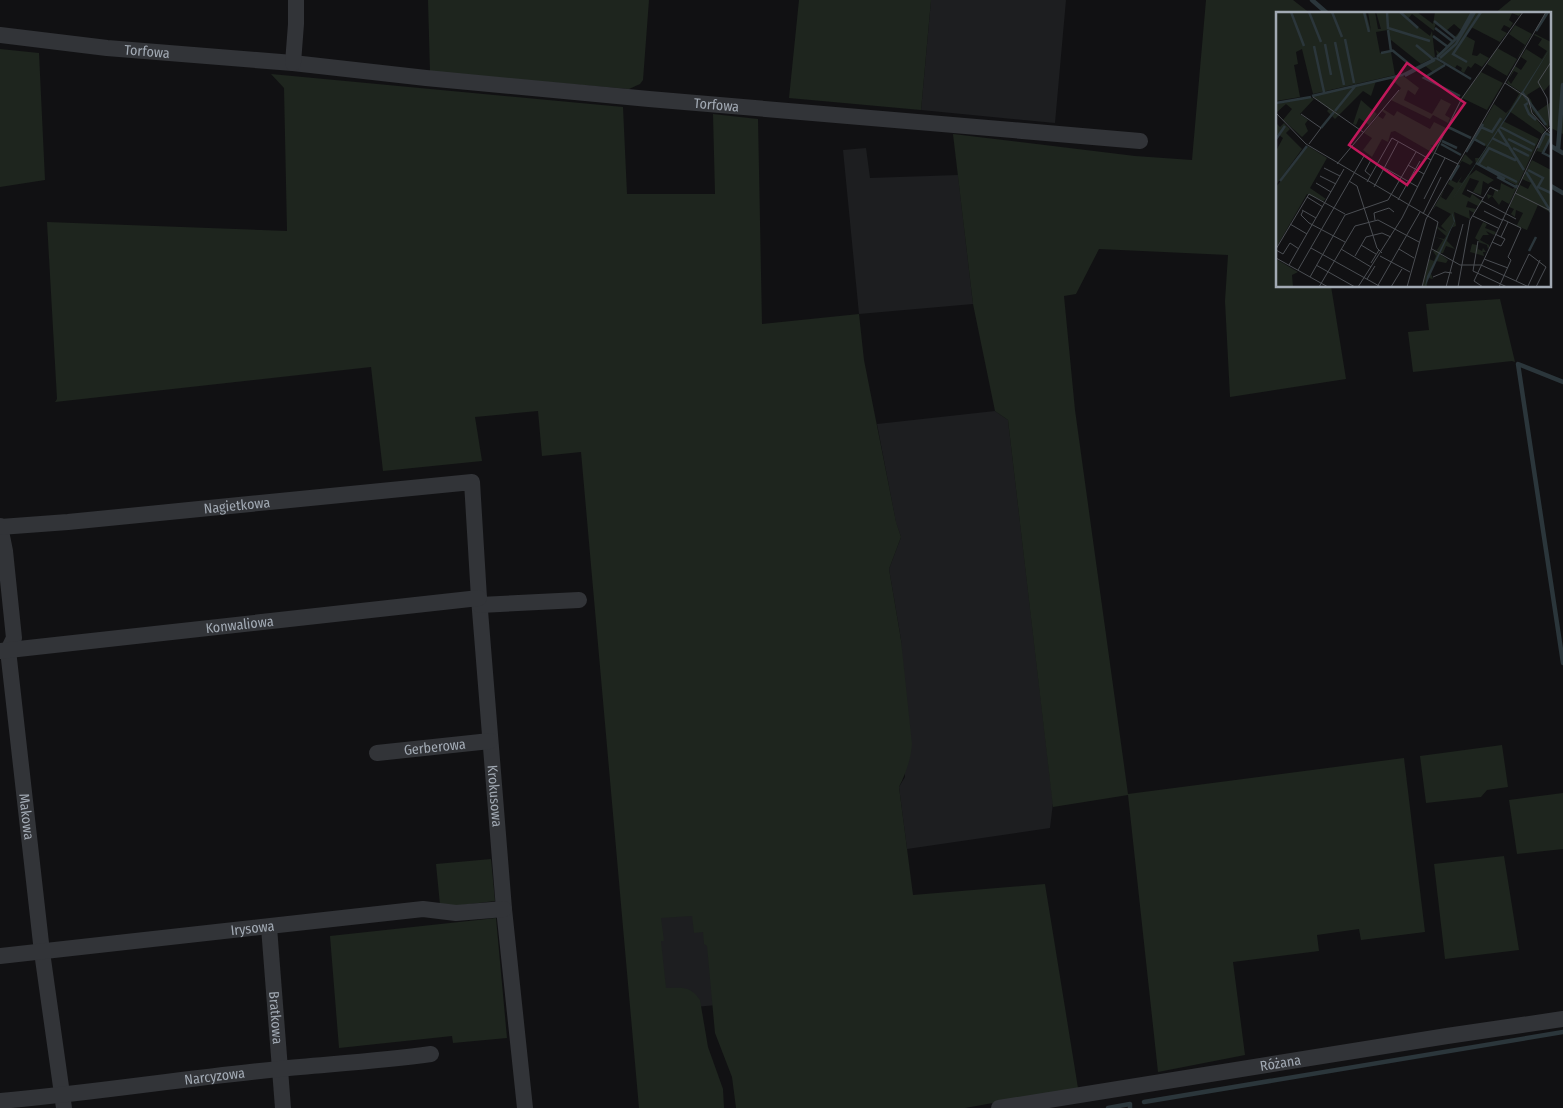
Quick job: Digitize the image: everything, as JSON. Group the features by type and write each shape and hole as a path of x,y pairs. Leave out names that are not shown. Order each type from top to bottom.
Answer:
{"street":[{"path":"293,63 296,0"},
{"name":"Torfowa","path":"0,35 107,48 293,63 649,100 1140,141"},
{"name":"Nagietkowa","path":"0,527 472,482"},
{"name":"Krokusowa","path":"472,482 479,602 504,909 526,1108"},
{"name":"Makowa","path":"0,527 5,550 14,638 4,650 63,1102"},
{"name":"Konwaliowa","path":"4,650 479,602 579,600"},
{"name":"Gerberowa","path":"377,753 490,741"},
{"name":"Irysowa","path":"0,956 424,909 456,913 504,909"},
{"name":"Bratkowa","path":"269,927 283,1108"},
{"name":"Różana","path":"999,1108 1438,1037 1563,1019"},
{"name":"Narcyzowa","path":"0,1101 63,1102 280,1069 382,1061 430,1054"}],"shaded area":[{"path":"428,0 649,0 643,80 640,84 629,89 430,72"},
{"path":"799,0 931,0 921,110 789,98"},
{"path":"931,0 1066,0 1055,123 921,110"},
{"path":"1206,0 1293,0 1308,12 1276,12 1276,288 1331,288 1346,379 1230,397 1225,301 1228,255 1099,249 1076,294 1064,296 1075,410 1128,794 1404,758 1425,932 1361,940 1359,929 1317,935 1319,951 1233,962 1245,1055 1158,1072 1128,795 1053,807 1008,420 995,411 973,304 953,134 1135,156 1192,160"},
{"path":"1511,0 1563,0 1563,134 1550,128 1550,12 1496,12"},
{"path":"0,49 39,53 45,180 0,187"},
{"path":"271,74 623,107 627,194 715,194 713,114 758,119 762,324 859,314 864,360 896,522 901,537 889,569 901,640 912,744 908,766 899,787 913,895 1045,884 1078,1088 965,1108 736,1108 732,1077 715,1033 707,946 704,944 703,932 694,933 692,916 661,918 664,941 661,941 666,988 689,990 700,1000 708,1047 723,1089 724,1108 639,1108 581,452 542,456 538,411 475,417 482,461 383,471 371,367 55,402 57,399 47,222 287,231 284,88"},
{"path":"866,148 870,178 958,175 973,304 859,314 843,150"},
{"path":"1500,299 1515,362 1413,372 1408,332 1429,330 1426,304"},
{"path":"995,411 1008,420 1053,803 1050,828 907,849 899,787 905,777 901,640 889,569 901,537 896,523 877,424"},
{"path":"1502,745 1508,787 1487,790 1481,797 1426,803 1420,756"},
{"path":"1563,793 1563,849 1517,854 1509,800"},
{"path":"1504,856 1519,950 1445,959 1434,864"},
{"path":"491,859 495,901 462,905 440,905 436,864"},
{"path":"708,905 717,1005 639,1012 629,912"},
{"path":"496,918 507,1038 453,1043 452,1036 339,1048 330,936"}],"waterway":[{"path":"1312,0 1326,12"},
{"path":"1558,150 1563,85"},
{"path":"1550,146 1563,153"},
{"path":"1550,186 1563,193"},
{"path":"1563,382 1518,364 1563,663"},
{"path":"1144,1102 1563,1032"},
{"path":"1108,1108 1130,1104 1130,1108"}]}
